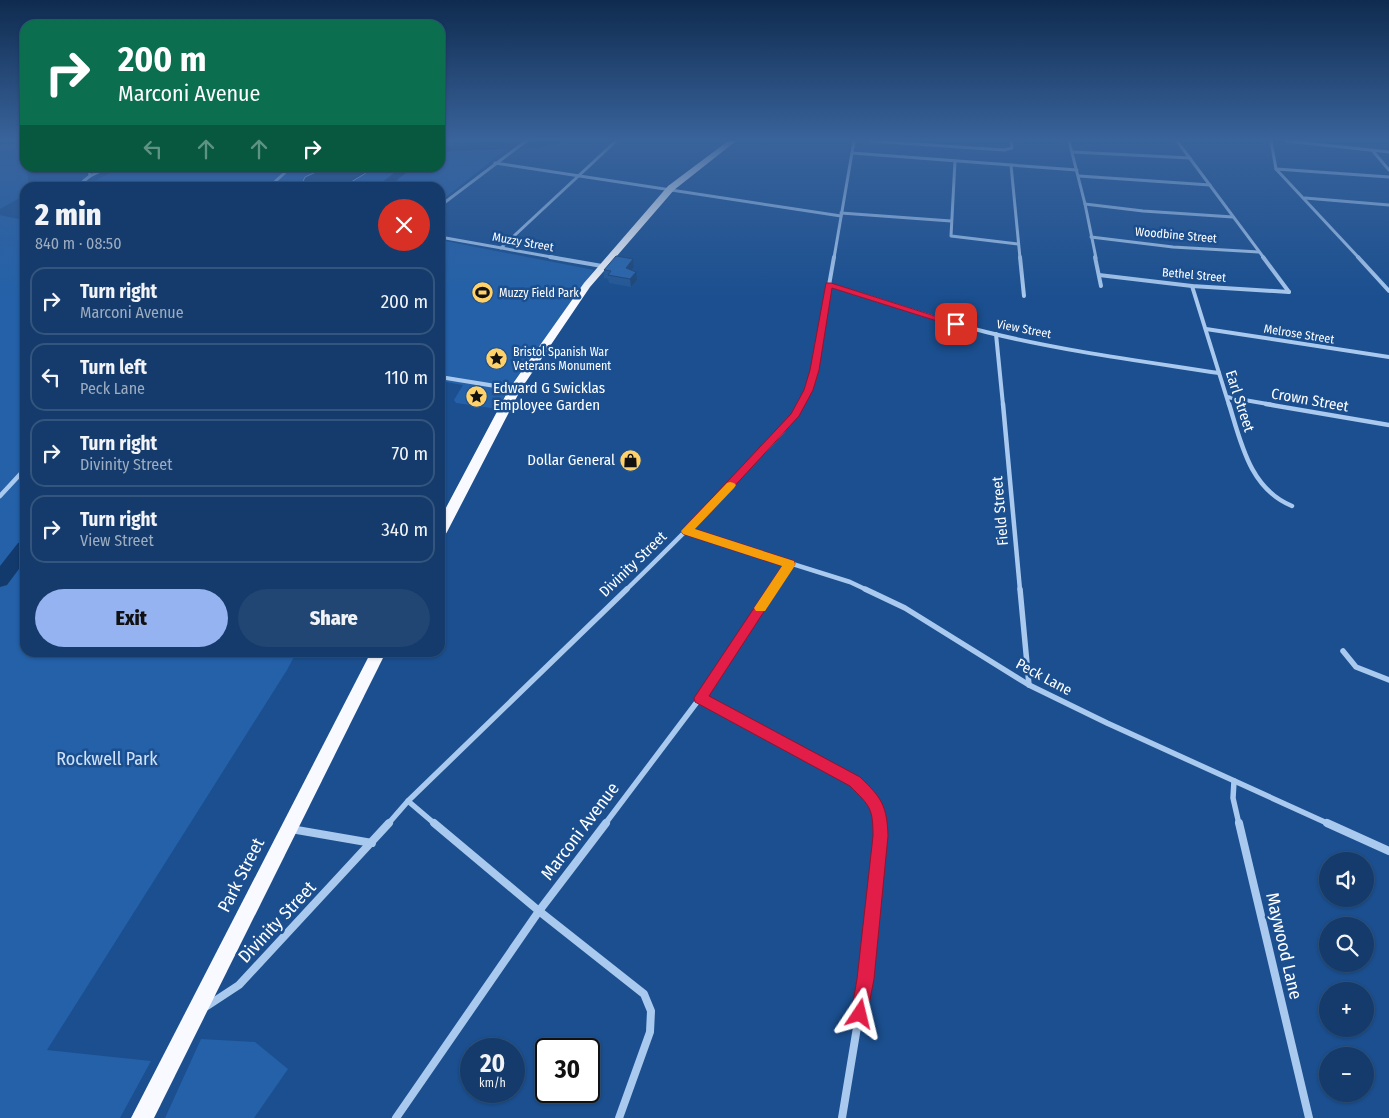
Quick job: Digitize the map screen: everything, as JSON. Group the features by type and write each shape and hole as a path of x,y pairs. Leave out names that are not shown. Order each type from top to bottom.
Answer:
{"highway":[{"path":"445,522 515,389 602,266 665,193"},
{"name":"Park Street","path":"142,1118 376,657"}],"street":[{"path":"445,202 456,193"},
{"path":"501,248 560,193"},
{"path":"698,193 841,214 951,221"},
{"name":"Divinity Street","path":"196,1013 239,985 372,843 408,801 687,531 795,416 808,390 814,370 845,193"},
{"path":"953,193 952,236 1018,244"},
{"path":"1014,193 1024,296"},
{"path":"1083,193 1101,286"},
{"path":"1216,193 1259,252"},
{"path":"1300,193 1389,291"},
{"path":"1305,198 1389,205"},
{"path":"1085,204 1143,211 1233,216"},
{"name":"Woodbine Street","path":"1090,237 1174,246 1259,252"},
{"name":"Muzzy Street","path":"445,238 602,266"},
{"name":"Bethel Street","path":"1099,275 1192,286 1289,292 1259,252"},
{"name":"View Street","path":"829,285 940,320 996,334 1219,373"},
{"name":"Earl Street","path":"1192,286 1244,450 1258,478 1275,498 1292,506"},
{"name":"Melrose Street","path":"1206,329 1389,358"},
{"name":"Field Street","path":"996,334 1029,685"},
{"path":"445,378 515,389"},
{"name":"Crown Street","path":"1227,397 1389,425"},
{"path":"0,496 20,474"},
{"name":"Peck Lane","path":"687,531 850,582 905,608 1029,685 1389,851"},
{"name":"Marconi Avenue","path":"396,1118 539,911 700,698 790,564"},
{"path":"1343,651 1356,668 1389,680"},
{"path":"700,698 855,782 874,800 880,817 881,836 866,979 842,1118"},
{"name":"Maywood Lane","path":"1234,781 1233,798 1309,1118"},
{"path":"408,801 539,911 644,994 650,1012 650,1032 619,1118"},
{"path":"288,829 372,843"}],"green space":[{"path":"0,193 20,193 20,198 0,209"},
{"name":"Rockwell Park","path":"0,215 20,219 20,657 294,657 47,1050 151,1061 120,1118 0,1118"},
{"path":"445,241 594,270 507,391 498,409 456,403 454,400 463,385 445,382"},
{"path":"201,1039 255,1042 288,1069 254,1118 165,1118"}],"building":[{"path":"616,256 633,259 626,268 636,272 630,279 608,275 611,271 604,270"}],"waterway":[{"path":"0,580 20,554"}],"slow traffic":[{"path":"730,485 687,531 790,564 760,608"}],"place":[{"name":"Muzzy Field Park","path":"483,293"},
{"name":"Bristol Spanish War Veterans Monument","path":"497,359"},
{"name":"Edward G Swicklas Employee Garden","path":"477,397"},
{"name":"Dollar General","path":"631,460"}],"route":[{"path":"860,1014 866,979 881,836 880,817 874,800 855,782 700,698 790,564 687,531 795,416 808,390 814,370 829,285 956,324"}]}
